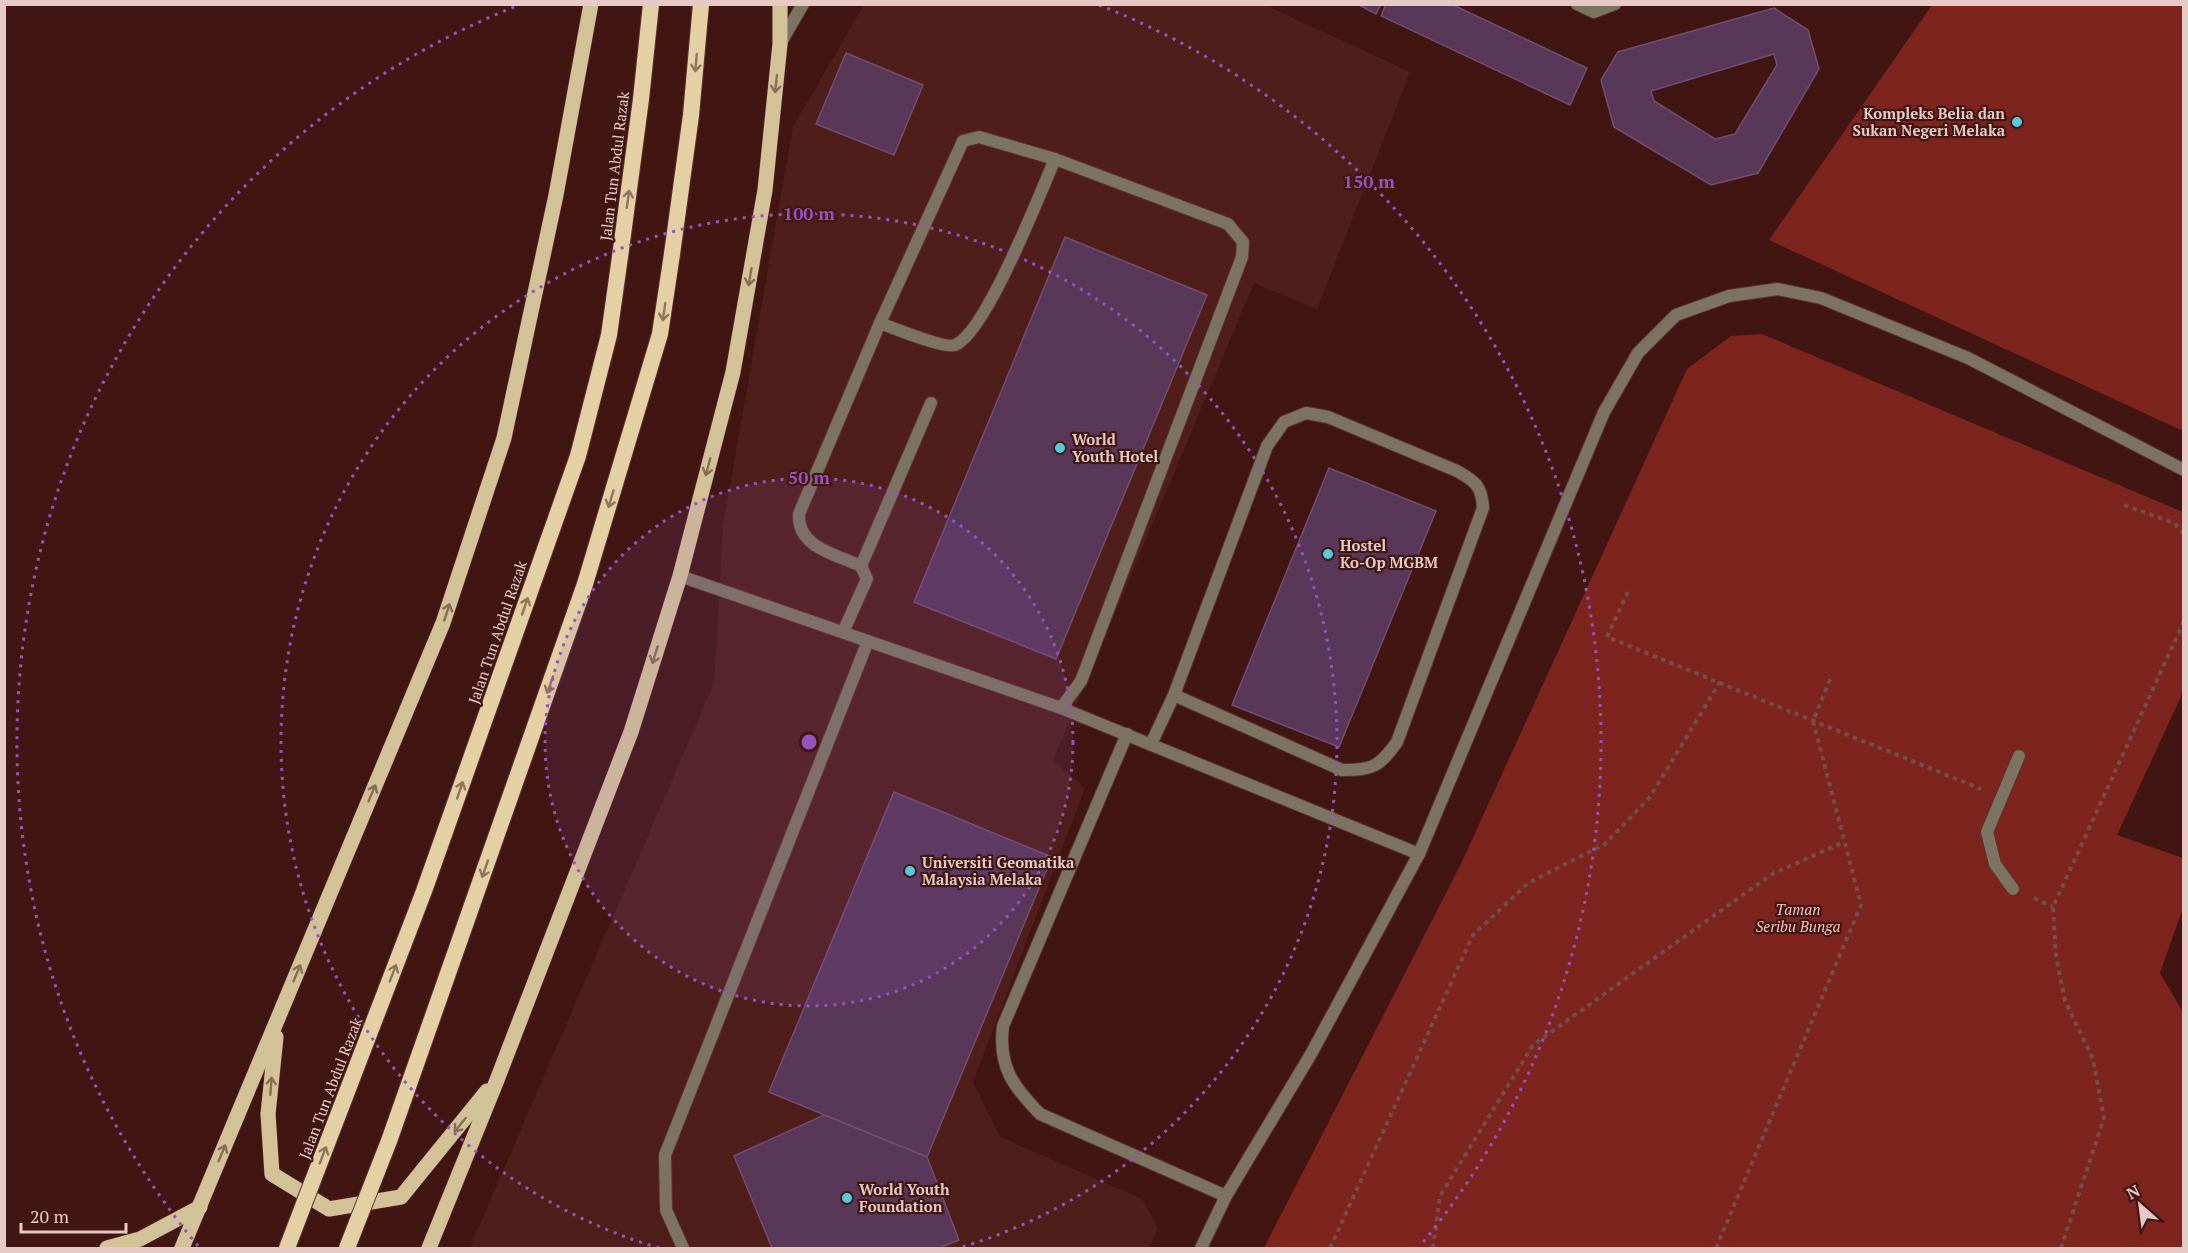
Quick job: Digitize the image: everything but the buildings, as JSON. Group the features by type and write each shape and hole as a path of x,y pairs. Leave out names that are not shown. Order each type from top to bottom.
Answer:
{"highway":[{"name":"Jalan Tun Abdul Razak","path":"287,1248 424,891 578,456 609,336 641,99 651,4"},
{"path":"347,1248 389,1141 585,584 660,334 691,115 701,4"}],"main road":[{"path":"182,1248 443,623 504,438 556,195 591,4"},
{"path":"429,1248 497,1080 631,732 680,576 733,372 765,190 780,44 780,4"},
{"path":"277,1022 268,1114 272,1174 329,1209 401,1197 497,1080"},
{"path":"107,1248 140,1239 200,1207"}],"street":[{"path":"780,44 803,4"},
{"path":"1577,4 1594,12 1615,4"},
{"path":"843,633 867,579 861,566 810,543 799,526 799,514 880,323 963,141 979,137 1055,159 1228,224 1242,242 1242,257 1081,681 1061,708"},
{"path":"880,323 942,344 954,345 970,334 1004,276 1055,159"},
{"path":"1201,1248 1226,1196 1311,1054 1419,854 1604,412 1638,353 1676,315 1729,296 1778,289 1821,298 1968,358 2184,470"},
{"path":"861,566 931,403"},
{"path":"1151,744 1174,694 1267,446 1284,422 1306,413 1328,417 1474,480 1482,493 1484,508 1397,742 1385,759 1366,770 1342,770 1174,694"},
{"path":"680,576 1061,708 1419,854"},
{"path":"683,1248 666,1210 665,1155 868,641"},
{"path":"1127,734 1003,1026 1000,1047 1006,1067 1021,1094 1041,1114 1226,1196"},
{"path":"2013,889 1995,864 1987,832 2019,756"}],"path":[{"path":"2124,505 2174,523 2184,534"},
{"path":"1628,592 1607,637 2001,797"},
{"path":"2061,1248 2104,1118 2093,1059 2065,1001 2056,956 2053,907 2184,621"},
{"path":"1716,1248 1861,905 1813,721 1831,677"},
{"path":"1330,1248 1473,935 1528,883 1605,844 1650,797 1720,682"},
{"path":"1433,1248 1440,1196 1533,1045 1772,874 1844,842"}],"shaded area":[{"path":"864,5 1265,5 1410,72 1317,309 1254,283 1053,760 1085,788 973,1082 1000,1137 1142,1199 1158,1229 1149,1248 472,1248 471,1245 714,683 723,526 793,127"}],"green space":[{"name":"Kompleks Belia dan Sukan Negeri Melaka","path":"1932,5 2183,5 2183,431 1769,240"},
{"name":"Taman Seribu Bunga","path":"1762,334 2183,512 2183,692 2117,835 2183,858 2183,908 2160,973 2183,1012 2183,1248 1264,1248 1461,864 1687,369 1731,336"}],"place":[{"name":"Kompleks Belia dan Sukan Negeri Melaka","path":"2017,122"},
{"name":"World Youth Hotel","path":"1060,448"},
{"name":"Hostel Ko-Op MGBM","path":"1328,554"},
{"name":"Universiti Geomatika Malaysia Melaka","path":"910,871"},
{"name":"World Youth Foundation","path":"847,1198"}]}
